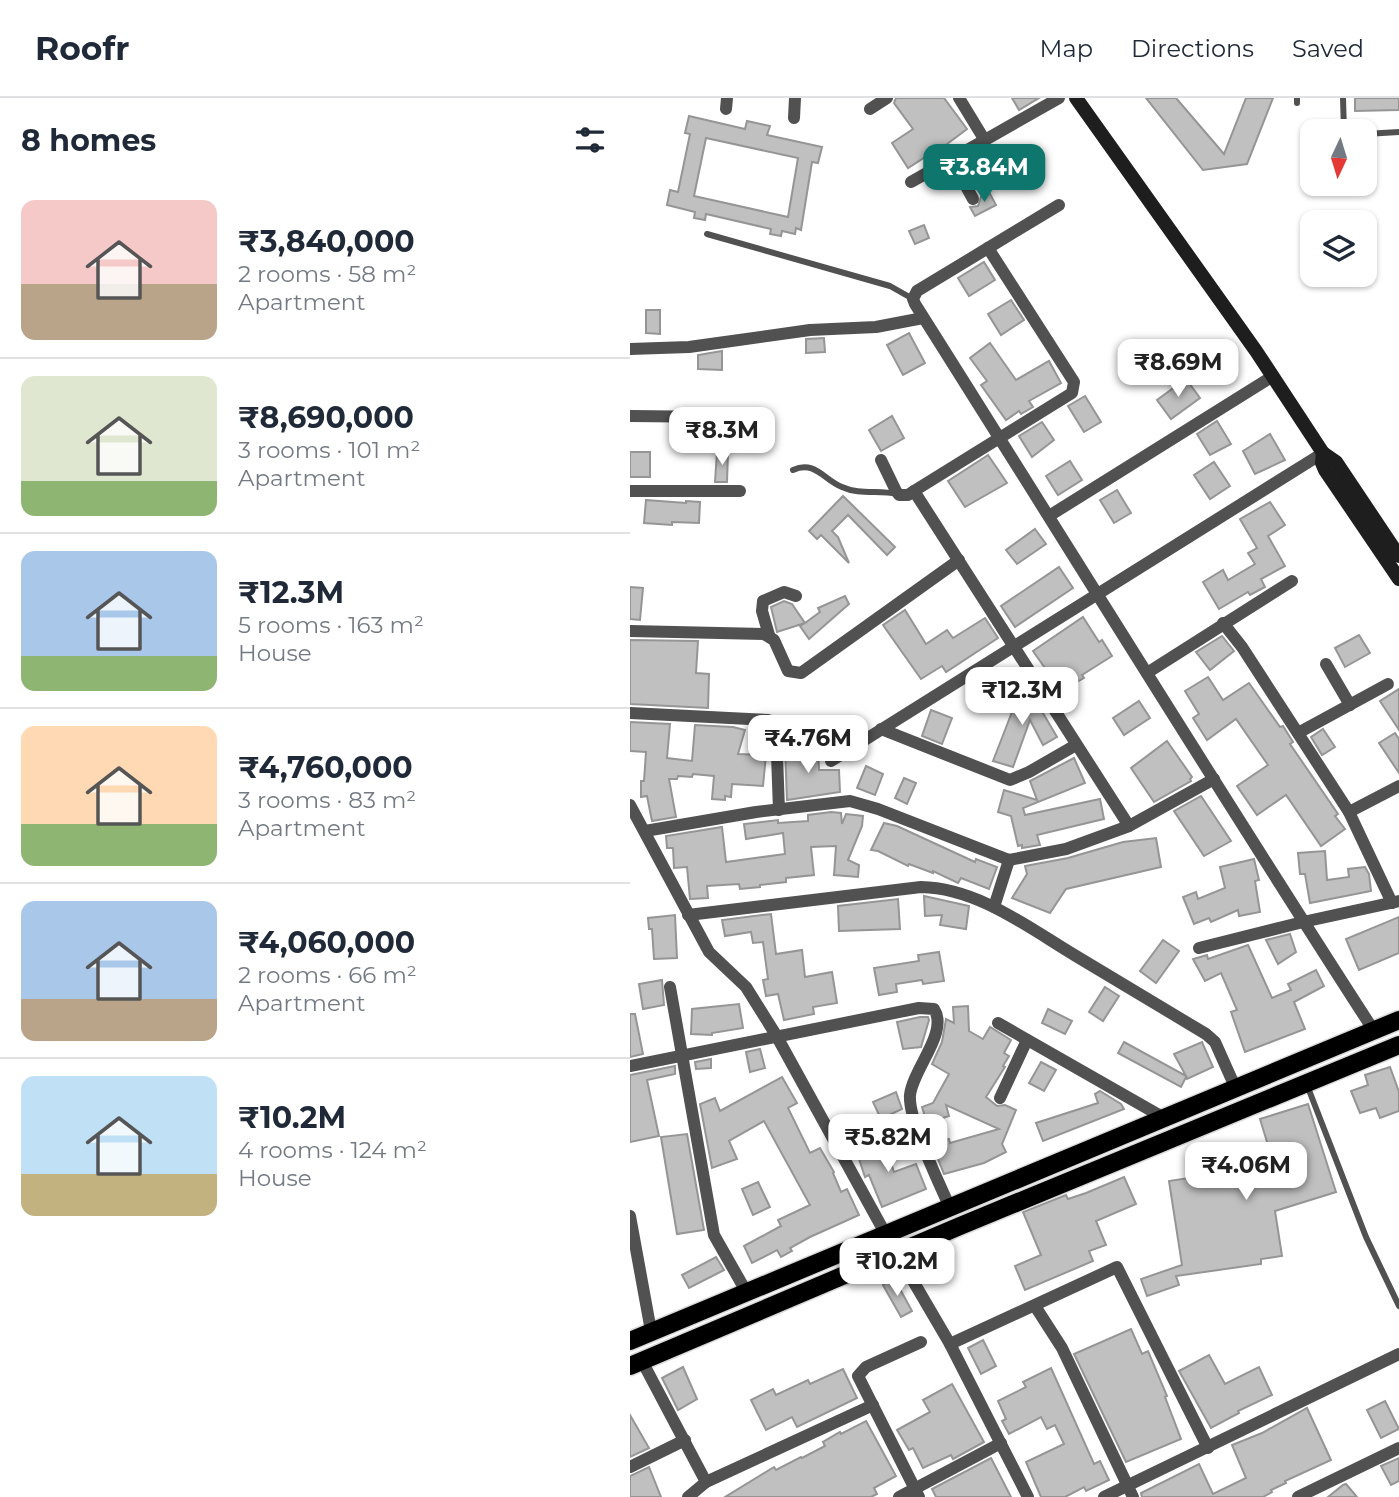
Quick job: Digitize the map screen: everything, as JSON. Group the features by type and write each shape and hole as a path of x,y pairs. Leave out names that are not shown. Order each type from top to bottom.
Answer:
{"main road":[{"path":"630,1341 1399,1020"},
{"path":"636,1364 1399,1045"}],"street":[{"path":"794,118 795,98"},
{"path":"870,109 887,98"},
{"path":"960,98 984,139"},
{"path":"911,182 1059,98"},
{"path":"1076,98 1273,376 1323,453 1336,463 1396,549"},
{"path":"951,159 973,199"},
{"path":"1059,205 917,291 913,299 1374,1031"},
{"path":"881,460 899,495 908,495 1072,393 1074,382 988,248"},
{"path":"630,349 689,346 810,330 876,327 923,318"},
{"path":"1049,516 1273,376"},
{"path":"630,416 722,417"},
{"path":"1323,453 1322,463 1325,470 1399,579"},
{"path":"831,761 1323,453"},
{"path":"630,491 740,491"},
{"path":"915,491 1129,826"},
{"path":"796,596 784,592 763,601 762,611 769,635 788,671 801,673 959,560"},
{"path":"1147,673 1292,581"},
{"path":"1199,948 1396,902 1349,812 1242,647 1223,623"},
{"path":"630,631 769,635"},
{"path":"1326,664 1350,705"},
{"path":"1298,733 1388,684"},
{"path":"630,713 768,720 774,723 779,810"},
{"path":"881,729 1010,780 1076,744"},
{"path":"645,831 850,801 878,809 1009,860 1066,849 1129,826 1213,779"},
{"path":"1349,812 1399,786"},
{"path":"630,805 709,952 746,987 776,1035 885,1233 950,1344 1028,1497"},
{"path":"994,907 1009,860"},
{"path":"688,915 937,887 994,907 1206,1034 1215,1042 1236,1089"},
{"path":"670,987 680,1056 714,1235 747,1293"},
{"path":"630,1066 919,1008 934,1009 938,1026 915,1077 910,1095 921,1142 950,1208"},
{"path":"998,1023 1166,1119"},
{"path":"1000,1098 1027,1040"},
{"path":"630,1216 651,1331"},
{"path":"950,1344 1117,1267 1208,1448"},
{"path":"1035,1306 1062,1348 1132,1491"},
{"path":"917,1493 858,1377 866,1367 921,1342"},
{"path":"1104,1497 1132,1491 1208,1448 1399,1354"},
{"path":"636,1364 684,1440 706,1482"},
{"path":"688,1497 706,1482 873,1405"},
{"path":"630,1466 684,1440"},
{"path":"899,1497 917,1493 1001,1443"},
{"path":"1298,1497 1399,1448"}],"lane":[{"path":"1343,98 1344,119"},
{"path":"1377,133 1399,132"},
{"path":"707,234 890,286 913,299"},
{"path":"793,470 811,467 835,484 853,491 881,491 899,495"},
{"path":"1306,1083 1366,1237 1399,1306"}],"building":[{"path":"896,98 944,98 967,129 931,156 930,154 908,168 892,143 913,129 894,103"},
{"path":"1012,98 1039,98 1019,110"},
{"path":"1146,98 1176,98 1224,154 1246,98 1273,98 1247,164 1203,170"},
{"path":"1355,98 1399,98 1399,110 1355,111"},
{"path":"689,116 745,129 747,121 770,126 767,135 822,147 818,163 812,162 801,230 796,228 795,234 782,231 781,236 770,234 771,229 706,214 705,220 694,218 695,212 667,205 670,190 678,192 690,134 685,133","holes":["706,138 798,158 788,217 694,196"]},
{"path":"993,153 1007,178 988,189 974,164"},
{"path":"989,192 996,205 975,216 970,207 978,206 981,197"},
{"path":"924,225 929,238 915,244 909,231"},
{"path":"984,262 995,280 969,296 958,278"},
{"path":"1011,300 1024,320 1001,335 988,314"},
{"path":"646,310 660,310 660,334 646,333"},
{"path":"909,333 925,363 903,375 887,345"},
{"path":"824,338 825,352 806,353 806,339"},
{"path":"990,343 1016,380 1049,361 1061,383 1029,401 1033,407 1021,414 1019,411 1006,420 981,385 987,381 970,358"},
{"path":"722,351 722,370 698,369 698,355"},
{"path":"1186,379 1200,398 1171,419 1157,400"},
{"path":"1085,396 1101,422 1084,432 1068,406"},
{"path":"892,416 904,438 881,451 869,430"},
{"path":"1217,421 1231,444 1210,455 1197,434"},
{"path":"1042,422 1054,440 1032,457 1019,436"},
{"path":"1270,434 1285,460 1255,474 1243,451"},
{"path":"630,452 650,452 650,477 630,477"},
{"path":"717,452 728,453 727,482 715,482"},
{"path":"988,455 1007,483 965,507 948,481"},
{"path":"1070,461 1082,480 1058,495 1046,476"},
{"path":"1214,462 1230,486 1210,499 1194,475"},
{"path":"1117,490 1131,513 1114,523 1100,500"},
{"path":"843,496 895,547 887,555 848,515 832,531 838,537 849,563 821,535 817,539 809,531"},
{"path":"646,500 700,502 699,523 644,523"},
{"path":"1270,502 1285,525 1268,536 1285,566 1261,579 1265,587 1250,595 1248,592 1219,609 1203,582 1223,570 1228,580 1255,564 1248,553 1257,548 1240,519"},
{"path":"1035,529 1046,544 1017,564 1006,550"},
{"path":"1059,567 1073,588 1015,627 1001,606"},
{"path":"630,587 643,588 640,620 630,619"},
{"path":"845,596 849,604 809,639 800,626 820,612 818,608"},
{"path":"784,601 792,604 805,623 777,632 771,607"},
{"path":"905,610 926,644 947,630 953,638 985,618 998,638 946,672 942,666 921,679 883,625"},
{"path":"1083,617 1112,656 1082,675 1084,678 1061,691 1049,670 1047,671 1033,651"},
{"path":"1359,635 1370,653 1345,667 1335,648"},
{"path":"1222,636 1234,651 1210,670 1196,652"},
{"path":"630,640 698,641 696,673 709,674 708,708 630,704"},
{"path":"1208,677 1223,700 1249,683 1280,727 1283,726 1293,742 1290,744 1338,814 1335,816 1345,829 1321,846 1286,795 1257,815 1237,786 1268,765 1236,719 1207,740 1193,718 1199,714 1185,691"},
{"path":"1027,686 1057,737 1043,745 1030,720 1013,767 993,761 1012,712 1005,702"},
{"path":"1399,689 1399,730 1380,701"},
{"path":"1139,701 1150,718 1124,735 1113,718"},
{"path":"931,710 952,718 942,744 922,736"},
{"path":"630,722 670,724 667,758 692,761 695,725 745,730 738,754 766,755 763,786 732,784 731,797 725,796 725,800 712,799 714,776 678,776 677,779 669,779 676,817 652,821 647,796 641,797 646,752 630,751"},
{"path":"1323,729 1335,747 1322,755 1311,737"},
{"path":"1395,733 1399,739 1399,773 1379,743"},
{"path":"1167,741 1192,777 1191,781 1154,802 1131,768"},
{"path":"818,747 819,770 839,770 840,792 787,800 785,748"},
{"path":"1074,758 1085,783 1023,808 1025,815 1100,799 1104,819 1037,835 1040,845 1022,848 1022,845 1018,846 1011,816 998,812 1004,790 1037,800 1030,781"},
{"path":"866,766 883,774 875,795 857,788"},
{"path":"904,778 916,783 907,804 895,798"},
{"path":"1201,796 1231,841 1204,856 1174,811"},
{"path":"841,813 842,824 846,814 863,816 862,826 848,860 859,865 858,877 834,875 836,846 811,847 814,875 786,878 786,882 760,887 740,889 739,884 707,886 708,898 690,899 687,867 674,868 673,848 667,848 666,836 722,827 726,862 785,854 783,833 746,839 744,824 778,820 778,823 808,821 808,815"},
{"path":"884,823 897,826 975,862 976,859 997,867 989,889 961,878 958,883 933,871 909,864 908,866 871,850"},
{"path":"1156,838 1161,867 1066,889 1050,913 1012,898 1027,874 1025,866 1068,858 1123,842"},
{"path":"1325,851 1327,880 1349,877 1348,869 1365,867 1369,874 1371,891 1310,903 1305,874 1300,874 1298,853"},
{"path":"1254,859 1259,880 1255,881 1260,912 1239,916 1238,910 1211,922 1209,918 1194,924 1183,897 1196,892 1198,899 1225,888 1220,867"},
{"path":"924,896 969,906 966,929 940,925 942,915 925,916"},
{"path":"898,899 900,929 839,931 838,906"},
{"path":"771,914 776,954 802,950 805,977 832,972 837,1003 813,1007 814,1014 784,1020 778,994 766,996 763,980 768,979 763,942 753,943 751,932 725,936 722,920"},
{"path":"675,915 677,958 654,959 652,929 649,929 648,918"},
{"path":"1399,917 1399,953 1359,970 1346,939"},
{"path":"1290,934 1296,952 1278,964 1266,940"},
{"path":"1163,940 1179,951 1156,983 1140,971"},
{"path":"1248,945 1272,998 1291,990 1288,984 1316,970 1324,986 1294,1002 1305,1029 1245,1052 1231,1012 1237,1010 1221,973 1205,981 1193,959 1207,955 1208,959"},
{"path":"939,952 944,981 923,984 922,980 896,984 897,992 879,995 874,968 919,961 918,955"},
{"path":"662,980 664,1005 643,1009 639,984"},
{"path":"1105,987 1119,996 1103,1021 1089,1012"},
{"path":"739,1004 743,1028 712,1035 691,1034 692,1009"},
{"path":"968,1006 969,1031 983,1039 990,1027 1011,1040 1004,1053 1009,1056 1003,1066 1005,1067 986,1097 997,1106 1005,1105 1016,1110 1002,1144 1006,1152 984,1163 944,1174 932,1144 949,1139 950,1143 999,1129 946,1105 949,1116 927,1123 922,1107 933,1103 949,1074 932,1064 942,1042 946,1019 954,1023 953,1007"},
{"path":"1048,1009 1072,1021 1065,1034 1042,1023"},
{"path":"630,1014 635,1014 643,1054 630,1057"},
{"path":"928,1017 929,1020 921,1047 903,1049 897,1022"},
{"path":"1124,1042 1186,1076 1174,1054 1202,1042 1213,1067 1187,1079 1186,1077 1181,1087 1118,1053"},
{"path":"760,1049 765,1068 750,1072 746,1052"},
{"path":"711,1059 711,1068 696,1069 695,1062"},
{"path":"1041,1062 1056,1070 1044,1091 1029,1083"},
{"path":"675,1066 675,1074 647,1080 659,1136 630,1142 630,1075"},
{"path":"1390,1067 1399,1092 1399,1111 1380,1118 1376,1108 1360,1113 1351,1091 1368,1085 1365,1075"},
{"path":"782,1077 797,1103 788,1108 810,1153 820,1148 834,1172 841,1192 847,1189 859,1215 810,1237 790,1248 792,1251 781,1257 777,1250 752,1263 744,1246 781,1226 778,1220 810,1205 764,1121 729,1141 737,1159 712,1168 700,1104 715,1098 720,1111"},
{"path":"1100,1091 1121,1104 1124,1109 1043,1141 1036,1123 1098,1103 1095,1094"},
{"path":"896,1092 902,1109 881,1119 873,1102"},
{"path":"1308,1104 1336,1192 1275,1211 1282,1256 1261,1259 1261,1264 1176,1276 1179,1285 1147,1296 1141,1279 1182,1265 1169,1181 1274,1165 1260,1119"},
{"path":"687,1134 704,1230 677,1234 661,1137"},
{"path":"883,1138 894,1172 916,1164 926,1189 882,1207 869,1175 865,1177 855,1147"},
{"path":"1124,1177 1136,1204 1096,1221 1106,1245 1089,1251 1093,1261 1025,1290 1015,1266 1041,1255 1023,1212 1066,1195 1068,1199 1086,1193"},
{"path":"758,1182 770,1207 753,1215 742,1189"},
{"path":"716,1257 724,1270 689,1288 682,1275"},
{"path":"894,1278 912,1311 901,1317 883,1285"},
{"path":"1131,1329 1142,1354 1148,1351 1181,1439 1126,1462 1074,1354"},
{"path":"983,1340 996,1366 981,1374 968,1348"},
{"path":"1209,1355 1225,1384 1259,1367 1272,1395 1238,1411 1239,1413 1211,1428 1179,1371"},
{"path":"683,1367 697,1399 678,1410 662,1378"},
{"path":"1051,1368 1094,1464 1100,1461 1109,1480 1086,1491 1084,1487 1065,1497 1041,1497 1026,1462 1064,1444 1055,1425 1047,1429 1041,1417 1009,1434 1002,1421 1006,1419 998,1401 1026,1387 1023,1382"},
{"path":"843,1369 857,1398 797,1427 792,1417 766,1430 751,1400 773,1389 776,1395 808,1380 810,1384"},
{"path":"952,1384 984,1442 953,1459 951,1455 923,1468 913,1448 909,1450 897,1430 930,1412 923,1400"},
{"path":"1385,1401 1399,1429 1381,1438 1367,1410"},
{"path":"1307,1408 1331,1460 1285,1481 1286,1483 1263,1497 1142,1497 1141,1493 1199,1464 1213,1494 1246,1478 1232,1445 1262,1433"},
{"path":"630,1415 649,1448 630,1457"},
{"path":"866,1421 896,1476 874,1488 877,1494 871,1497 725,1497 774,1467 776,1470 802,1458 825,1446 823,1442 840,1432 841,1434"},
{"path":"991,1458 1011,1497 936,1497 932,1489"},
{"path":"1399,1458 1399,1481 1391,1485 1381,1466"},
{"path":"649,1467 661,1497 630,1497 630,1476"},
{"path":"1346,1484 1357,1497 1328,1497 1343,1485"}]}
